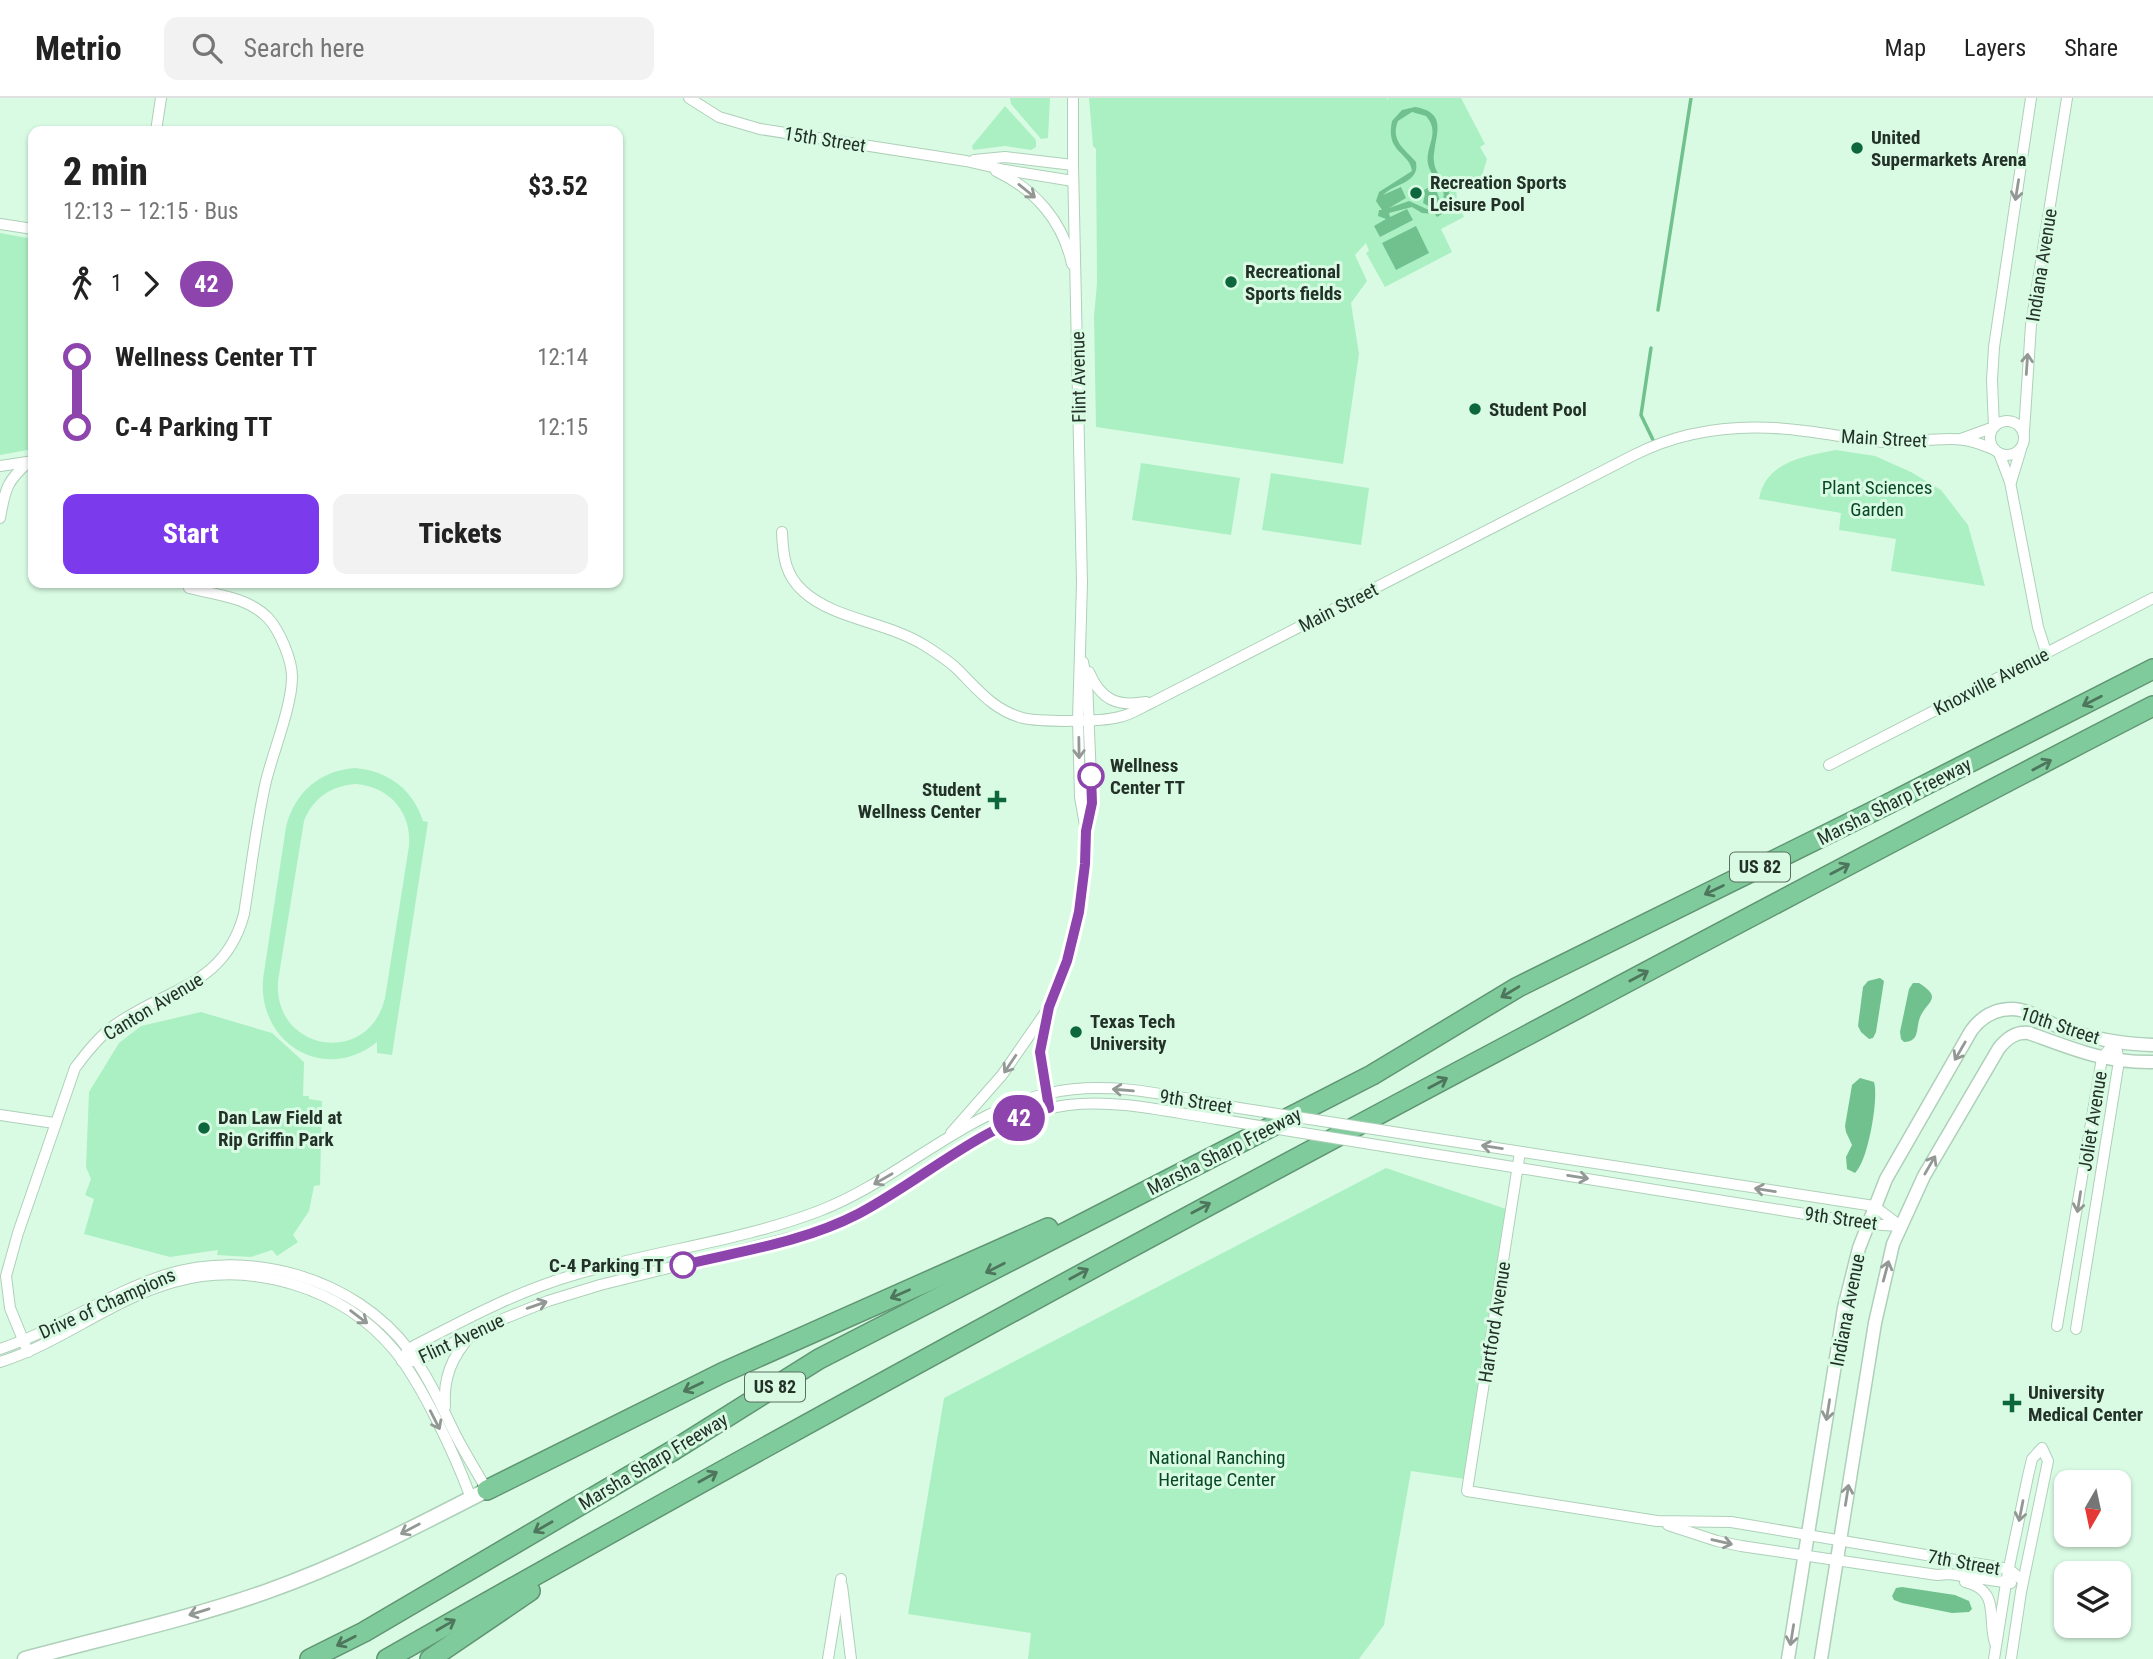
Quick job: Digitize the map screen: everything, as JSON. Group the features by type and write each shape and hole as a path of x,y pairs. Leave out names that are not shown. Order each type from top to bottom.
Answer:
{"highway":[{"name":"Marsha Sharp Freeway","path":"310,1659 364,1632 674,1450 819,1359 1373,1075 1518,987 2153,670"},
{"name":"Marsha Sharp Freeway","path":"387,1659 648,1510 1152,1234 2153,706"},
{"path":"479,1494 722,1373 1104,1203 1224,1142 1252,1137"},
{"path":"430,1659 648,1510"}],"main road":[{"path":"26,1659 172,1620 267,1591 343,1562 479,1494"}],"street":[{"path":"157,126 161,98"},
{"name":"15th Street","path":"689,98 719,117 737,124 1073,181"},
{"name":"Flint Avenue","path":"1073,98 1083,583 1078,720 1080,797 1086,831"},
{"name":"Indiana Avenue","path":"1994,427 1994,347 2031,98"},
{"name":"Indiana Avenue","path":"2024,432 2031,325 2067,98"},
{"name":"15th Street","path":"966,161 1005,157 1073,165"},
{"path":"966,161 1009,178 1047,208 1064,237 1077,288"},
{"path":"0,224 28,227"},
{"path":"2010,482 2025,438 2024,432 2012,421 2001,422 1994,427 1990,440 2010,482 2038,627 2046,652"},
{"name":"Main Street","path":"782,533 789,574 795,584 809,596 842,613 903,633 924,645 954,666 986,699 1010,714 1038,720 1120,717 1158,700 1634,455 1673,439 1714,430 1752,426 1908,443 1961,439 1994,427"},
{"name":"Main Street","path":"1961,439 1997,452"},
{"path":"1997,452 2010,455 2022,447"},
{"path":"0,466 28,462"},
{"path":"0,518 9,481 28,464"},
{"name":"Canton Avenue","path":"28,1352 7,1297 6,1276 54,1123 75,1068 92,1046 113,1026 187,988 208,973 230,949 244,914 264,794 289,699 291,669 275,628 264,615 228,596 189,588"},
{"name":"Knoxville Avenue","path":"1829,765 2153,598"},
{"path":"1082,655 1092,679 1108,698 1124,705 1158,700"},
{"name":"Flint Avenue","path":"1048,1093 988,1115 852,1197 817,1212 730,1237 592,1269 545,1283 502,1300 408,1349 402,1361 416,1361 529,1307 600,1285 821,1230 896,1192 988,1133 1019,1118 1049,1108 1048,1093 1040,1052 1049,1007 1067,961 1079,912 1086,831 1092,803 1087,681 1082,655"},
{"name":"Flint Avenue","path":"941,1143 1002,1075 1049,1007"},
{"name":"Indiana Avenue","path":"1788,1659 1844,1308 1867,1224 1900,1154 1971,1031 1984,1017 2009,1009"},
{"name":"10th Street","path":"2009,1009 2021,1010 2077,1033 2115,1042 2153,1045"},
{"name":"Indiana Avenue","path":"1821,1659 1880,1296 1899,1226 1924,1176 1999,1048 2008,1038 2017,1034"},
{"name":"10th Street","path":"2017,1034 2029,1034 2075,1052 2102,1058 2153,1062"},
{"name":"Joliet Avenue","path":"2057,1326 2102,1058 2115,1042"},
{"name":"Joliet Avenue","path":"2076,1329 2119,1061 2115,1042"},
{"name":"9th Street","path":"1048,1093 1081,1088 1119,1089 1874,1206 1899,1226"},
{"name":"9th Street","path":"1049,1108 1110,1103 1867,1224 1899,1226"},
{"path":"0,1115 54,1123"},
{"name":"Hartford Avenue","path":"1467,1491 1520,1152"},
{"name":"Drive of Champions","path":"0,1349 137,1286 184,1269 230,1265 256,1266 292,1273 333,1290 374,1316 408,1349 446,1415 479,1494"},
{"name":"Drive of Champions","path":"0,1362 28,1352 140,1294 174,1282 225,1274 263,1277 320,1294 340,1304 373,1328 402,1361 479,1494"},
{"path":"446,1415 445,1387 449,1368 463,1345 475,1332"},
{"path":"1994,1659 2006,1583 2032,1459 2042,1448 2049,1461 2023,1581 2011,1659"},
{"name":"7th Street","path":"1467,1491 1657,1521 1731,1522 1808,1534 2009,1569 2023,1581"},
{"name":"7th Street","path":"1657,1521 1717,1541 1804,1556 2006,1583 2023,1581"},
{"path":"1937,1575 1976,1586 1985,1593 1993,1611 1990,1629 1996,1646"},
{"path":"828,1659 841,1579 851,1659"}],"green space":[{"path":"1010,98 1050,98 1048,138 1041,139 1011,104"},
{"name":"Recreational Sports fields","path":"1089,98 1387,98 1387,101 1388,98 1461,98 1485,144 1480,147 1487,159 1480,182 1469,187 1464,180 1456,184 1457,203 1464,217 1441,229 1452,252 1385,287 1366,253 1369,251 1366,243 1355,255 1367,281 1351,303 1359,354 1343,464 1096,427 1096,149 1093,146"},
{"path":"1005,106 1036,140 1036,147 1031,150 1005,146 973,150 972,146"},
{"path":"0,233 28,238 28,450 0,455"},
{"name":"Plant Sciences Garden","path":"1836,450 1875,456 1911,472 1941,490 1968,525 1985,586 1891,571 1896,539 1839,530 1841,513 1759,499 1769,477 1778,469 1799,458"},
{"path":"1141,463 1240,478 1231,535 1132,520"},
{"path":"1271,473 1369,488 1361,545 1262,530"},
{"path":"342,770 367,770 398,784 413,800 423,821 428,822 392,1055 377,1053 377,1042 357,1054 337,1059 317,1058 299,1051 283,1039 271,1022 264,1002 263,979 290,815 310,786","holes":["355,784 378,790 396,803 407,822 409,834 385,998 376,1020 361,1034 343,1042 324,1042 305,1036 290,1023 281,1005 278,981 304,821 312,806 338,787"]},
{"name":"Dan Law Field at Rip Griffin Park","path":"201,1012 272,1033 304,1062 303,1096 322,1101 320,1185 314,1186 309,1211 293,1235 298,1242 277,1256 272,1250 251,1257 217,1255 218,1250 170,1257 84,1234 94,1199 85,1195 91,1179 86,1167 89,1092 119,1043 141,1026"},
{"name":"National Ranching Heritage Center","path":"1386,1168 1506,1209 1465,1479 1411,1471 1384,1625 1359,1659 1028,1659 1031,1633 908,1614 944,1398"}],"shaded area":[{"path":"1415,107 1426,110 1437,121 1435,168 1449,190 1449,196 1442,214 1437,217 1412,207 1389,213 1390,217 1407,209 1413,220 1380,237 1374,226 1386,219 1378,216 1379,210 1382,210 1376,201 1379,192 1412,171 1392,140 1392,121 1402,110","holes":["1412,112 1426,116 1432,128 1428,164 1444,193 1441,204 1437,192 1430,191 1429,187 1424,190 1423,203 1430,207 1429,210 1409,201 1389,208 1406,198 1401,187 1383,195 1410,179 1416,169 1416,162 1397,139 1398,121"]},
{"path":"1416,226 1429,253 1396,270 1382,243"},
{"path":"1880,978 1884,981 1876,1032 1873,1038 1869,1039 1858,1026 1863,987 1868,981"},
{"path":"1913,983 1919,983 1926,988 1932,999 1921,1015 1915,1037 1904,1042 1900,1032 1909,989"},
{"path":"1860,1078 1874,1082 1875,1101 1868,1144 1860,1167 1855,1173 1847,1169 1846,1157 1852,1145 1845,1126 1852,1085"},
{"path":"1896,1588 1955,1595 1969,1601 1972,1609 1969,1612 1952,1613 1894,1600 1892,1596"}],"waterway":[{"path":"1658,310 1691,98"},
{"path":"1651,348 1641,415 1655,444"}],"bus line":[{"name":"42","path":"683,1265 792,1239 838,1223 905,1187 988,1133 1019,1118 1049,1108 1040,1052 1049,1007 1067,961 1079,912 1086,831 1092,803 1091,776"}],"place":[{"name":"United Supermarkets Arena","path":"1857,148"},
{"name":"Recreation Sports Leisure Pool","path":"1416,193"},
{"name":"Recreational Sports fields","path":"1231,282"},
{"name":"Student Pool","path":"1475,409"},
{"name":"Wellness Center TT","path":"1091,776"},
{"name":"Student Wellness Center","path":"997,800"},
{"name":"Texas Tech University","path":"1076,1032"},
{"name":"Dan Law Field at Rip Griffin Park","path":"204,1128"},
{"name":"C-4 Parking TT","path":"683,1265"},
{"name":"University Medical Center","path":"2012,1403"}]}
